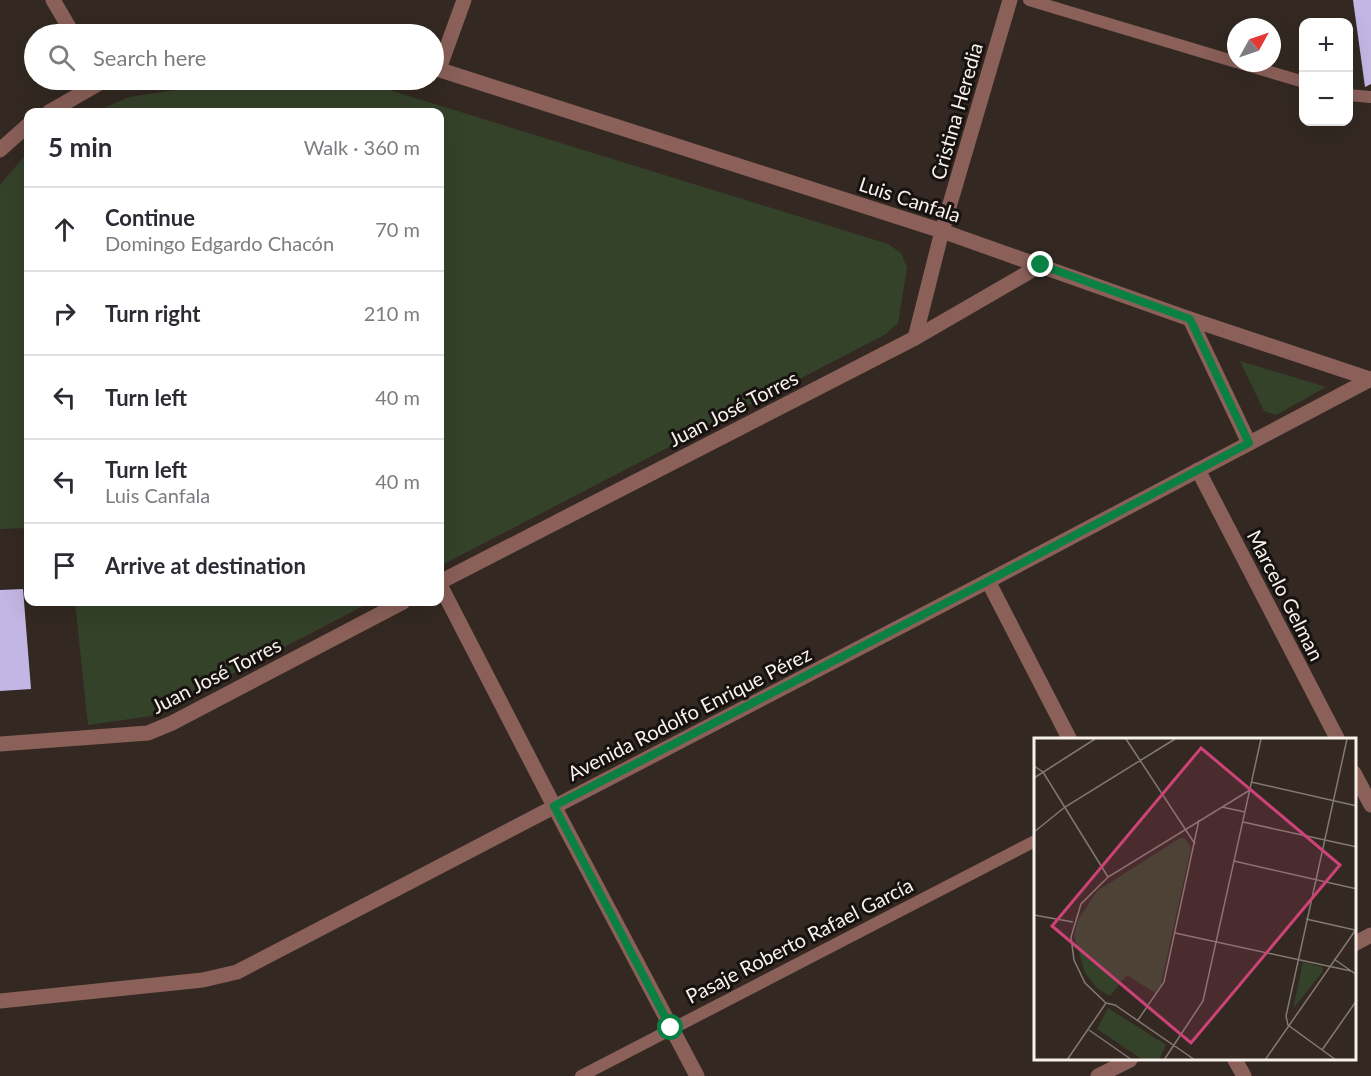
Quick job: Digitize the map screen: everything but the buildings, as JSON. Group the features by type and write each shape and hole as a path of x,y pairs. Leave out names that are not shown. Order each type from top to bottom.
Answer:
{"street":[{"path":"53,0 67,24"},
{"path":"444,49 464,0"},
{"name":"Cristina Heredia","path":"915,338 942,231 1010,0"},
{"name":"Luis Canfala","path":"444,71 942,231 1190,319 1371,379"},
{"path":"56,108 85,90"},
{"path":"0,150 24,129"},
{"name":"Juan José Torres","path":"444,582 915,338 1041,265"},
{"path":"1190,319 1249,443"},
{"name":"Avenida Rodolfo Enrique Pérez","path":"0,1001 203,980 237,972 1371,379"},
{"name":"Marcelo Gelman","path":"1198,470 1337,738"},
{"path":"988,581 1069,738"},
{"path":"444,592 554,806 698,1076"},
{"name":"Juan José Torres","path":"0,744 148,733 172,723 394,606"},
{"path":"1356,777 1371,804"},
{"path":"1356,943 1371,935"},
{"path":"1098,1076 1126,1061"},
{"path":"1236,1061 1244,1076"}],"lane":[{"path":"1029,0 1227,59"},
{"path":"1271,72 1299,80"},
{"path":"1353,95 1371,97"},
{"name":"Pasaje Roberto Rafael García","path":"581,1076 1034,842"}],"green space":[{"path":"176,90 389,90 888,244 901,253 907,268 898,323 886,334 444,564 444,108 104,108 129,97"},
{"path":"24,157 24,528 0,529 0,185"},
{"path":"1240,361 1326,387 1276,415 1264,411"},
{"path":"75,606 363,606 151,716 88,725"}],"route":[{"path":"671,1028 554,806 1249,443 1190,319 1041,265"}]}
